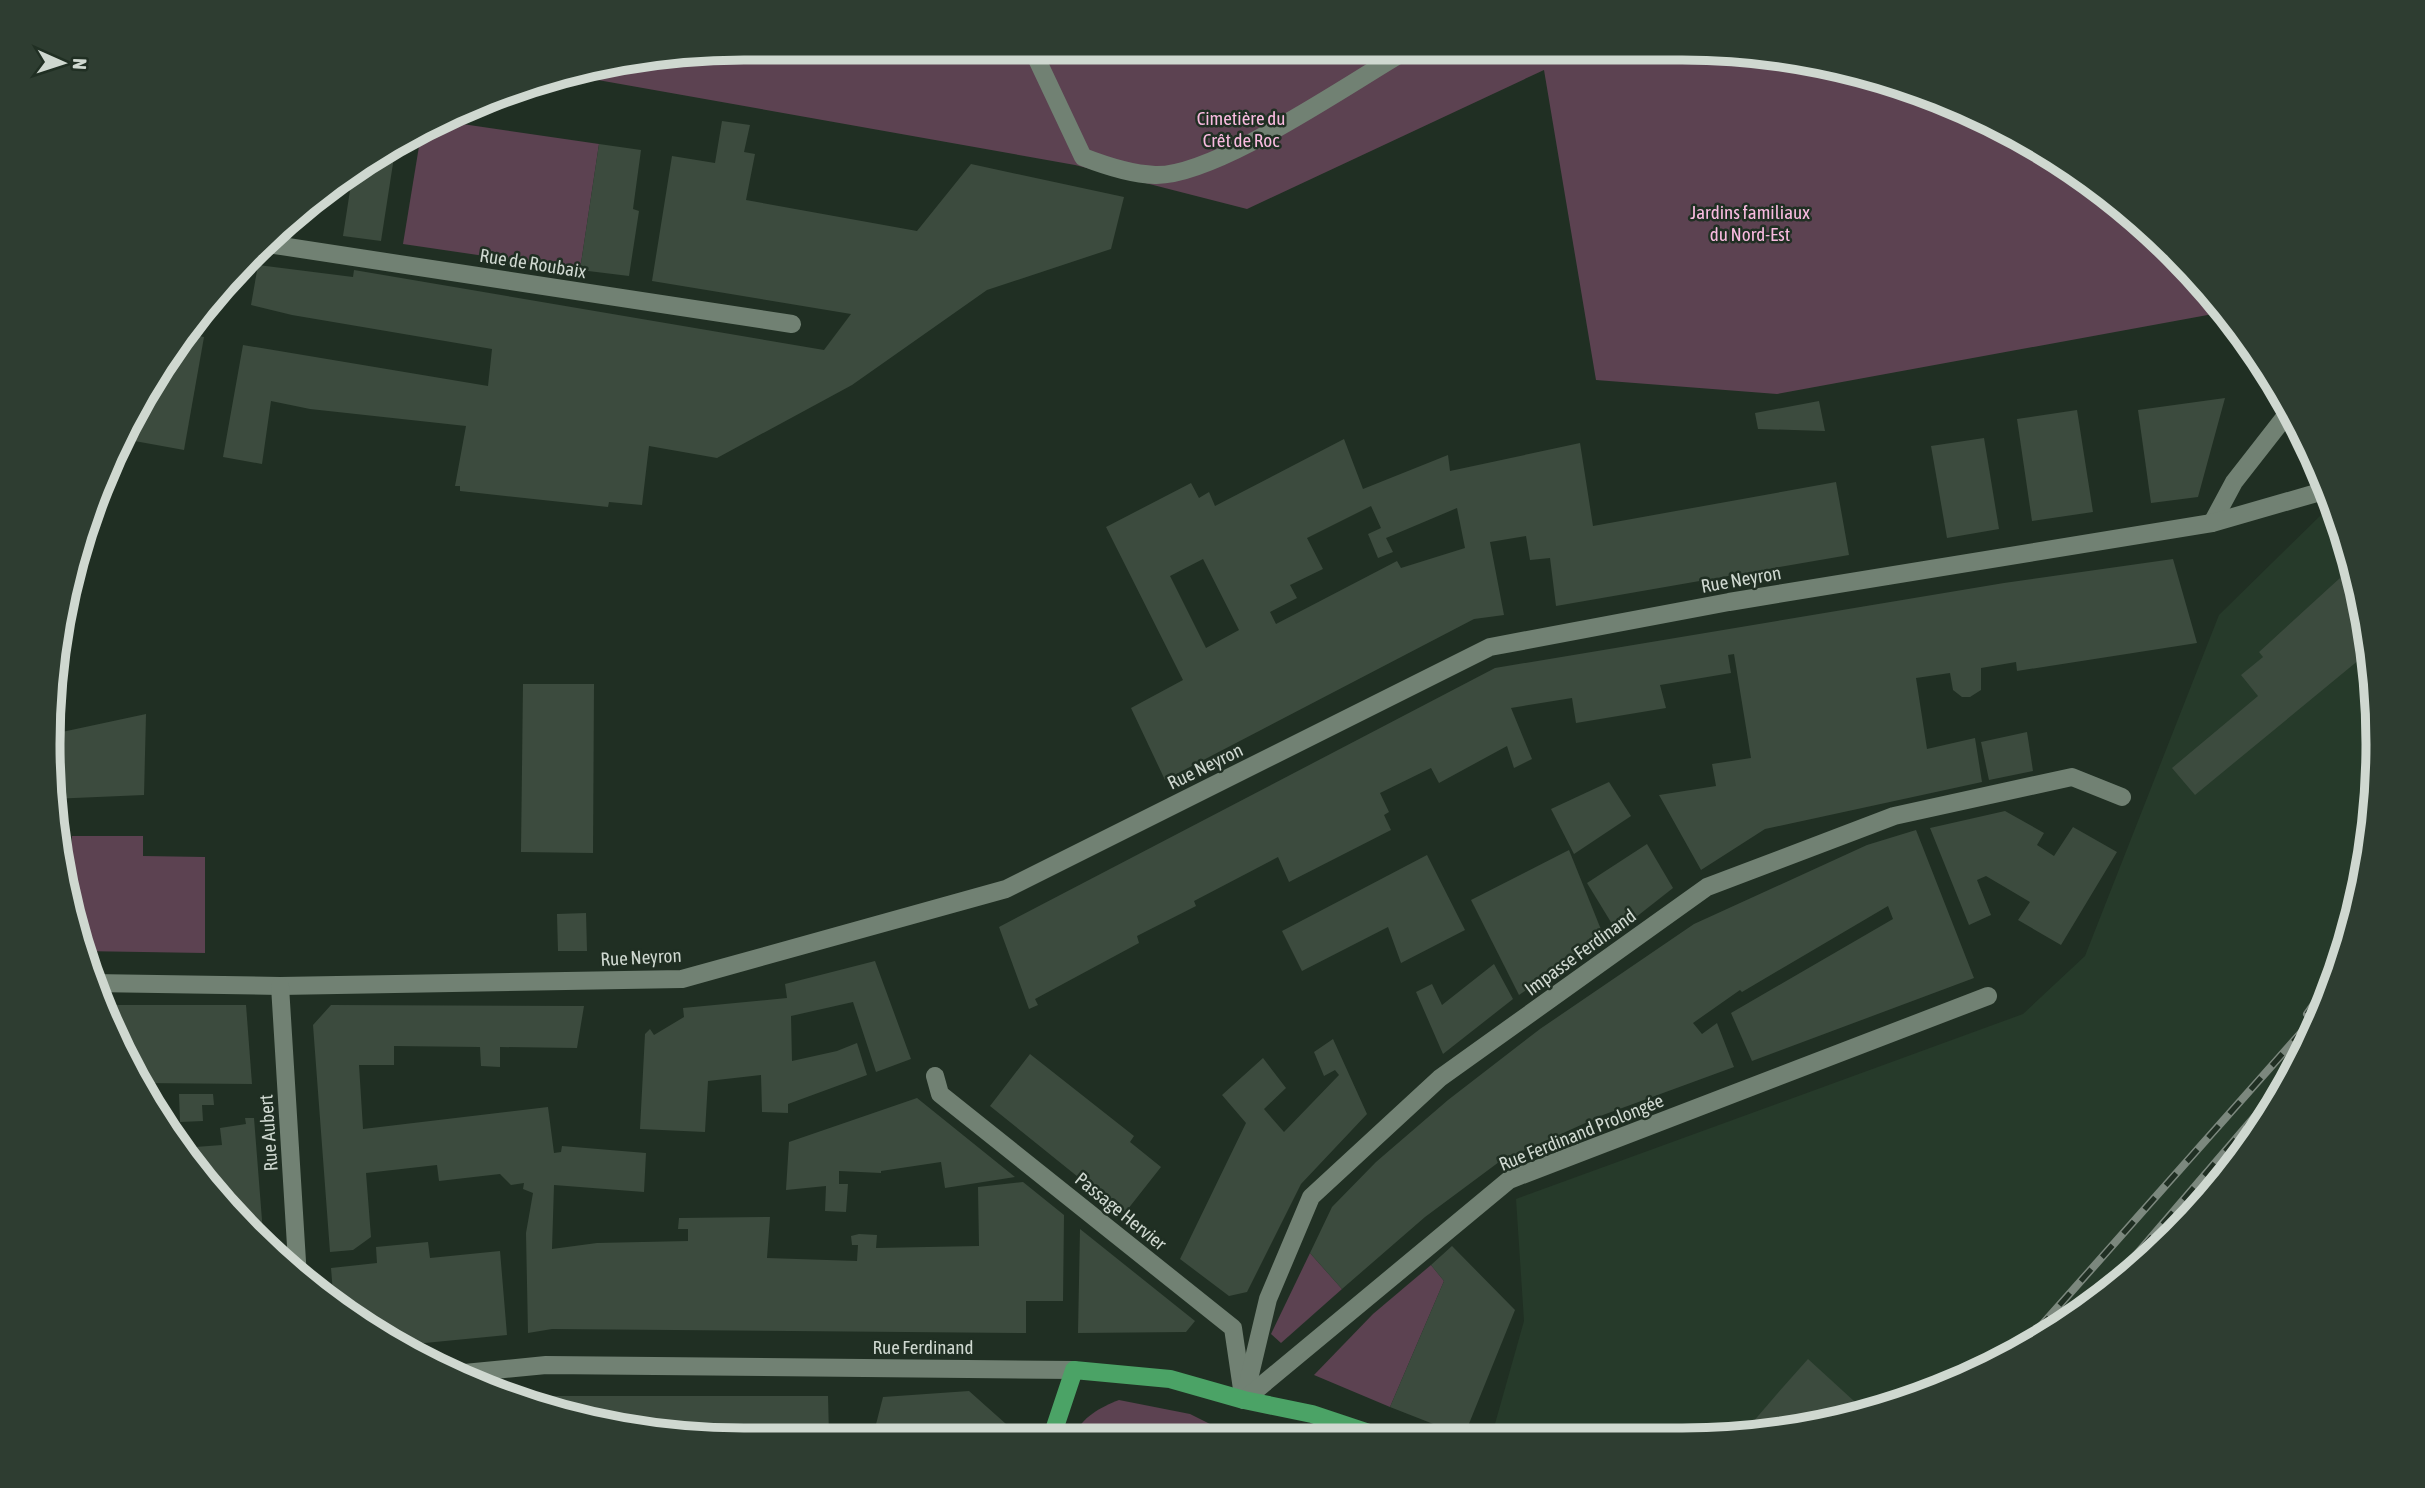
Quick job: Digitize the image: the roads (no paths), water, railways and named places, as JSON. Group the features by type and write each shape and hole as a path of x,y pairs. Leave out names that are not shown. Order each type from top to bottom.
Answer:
{"main road":[{"name":"Rue Ferdinand","path":"1074,1370 1170,1379 1244,1400 1312,1413 1355,1428"},
{"path":"1055,1428 1074,1370"}],"street":[{"path":"1037,60 1083,158 1110,168 1157,175 1225,157 1390,60"},
{"name":"Rue de Roubaix","path":"276,245 792,324"},
{"path":"2212,523 2234,482 2283,419"},
{"name":"Rue Neyron","path":"103,983 280,986 682,979 1006,889 1490,647 1729,602 2212,523 2317,493"},
{"name":"Impasse Ferdinand","path":"1244,1400 1268,1299 1311,1197 1440,1078 1707,887 1894,816 2072,777 2122,797"},
{"name":"Rue Aubert","path":"280,986 297,1262"},
{"name":"Rue Ferdinand Prolongée","path":"1244,1400 1509,1180 1988,996"},
{"name":"Passage Hervier","path":"935,1076 940,1094 1233,1328 1244,1400"},
{"name":"Rue Ferdinand","path":"473,1372 546,1365 1074,1370"}],"railway":[{"path":"2307,1014 2313,1005"},
{"path":"2042,1325 2301,1032"},
{"path":"2135,1256 2254,1117"}],"park label":[{"name":"Cimetière du Crêt de Roc","path":"1241,129"},
{"name":"Jardins familiaux du Nord-Est","path":"1750,223"}]}
